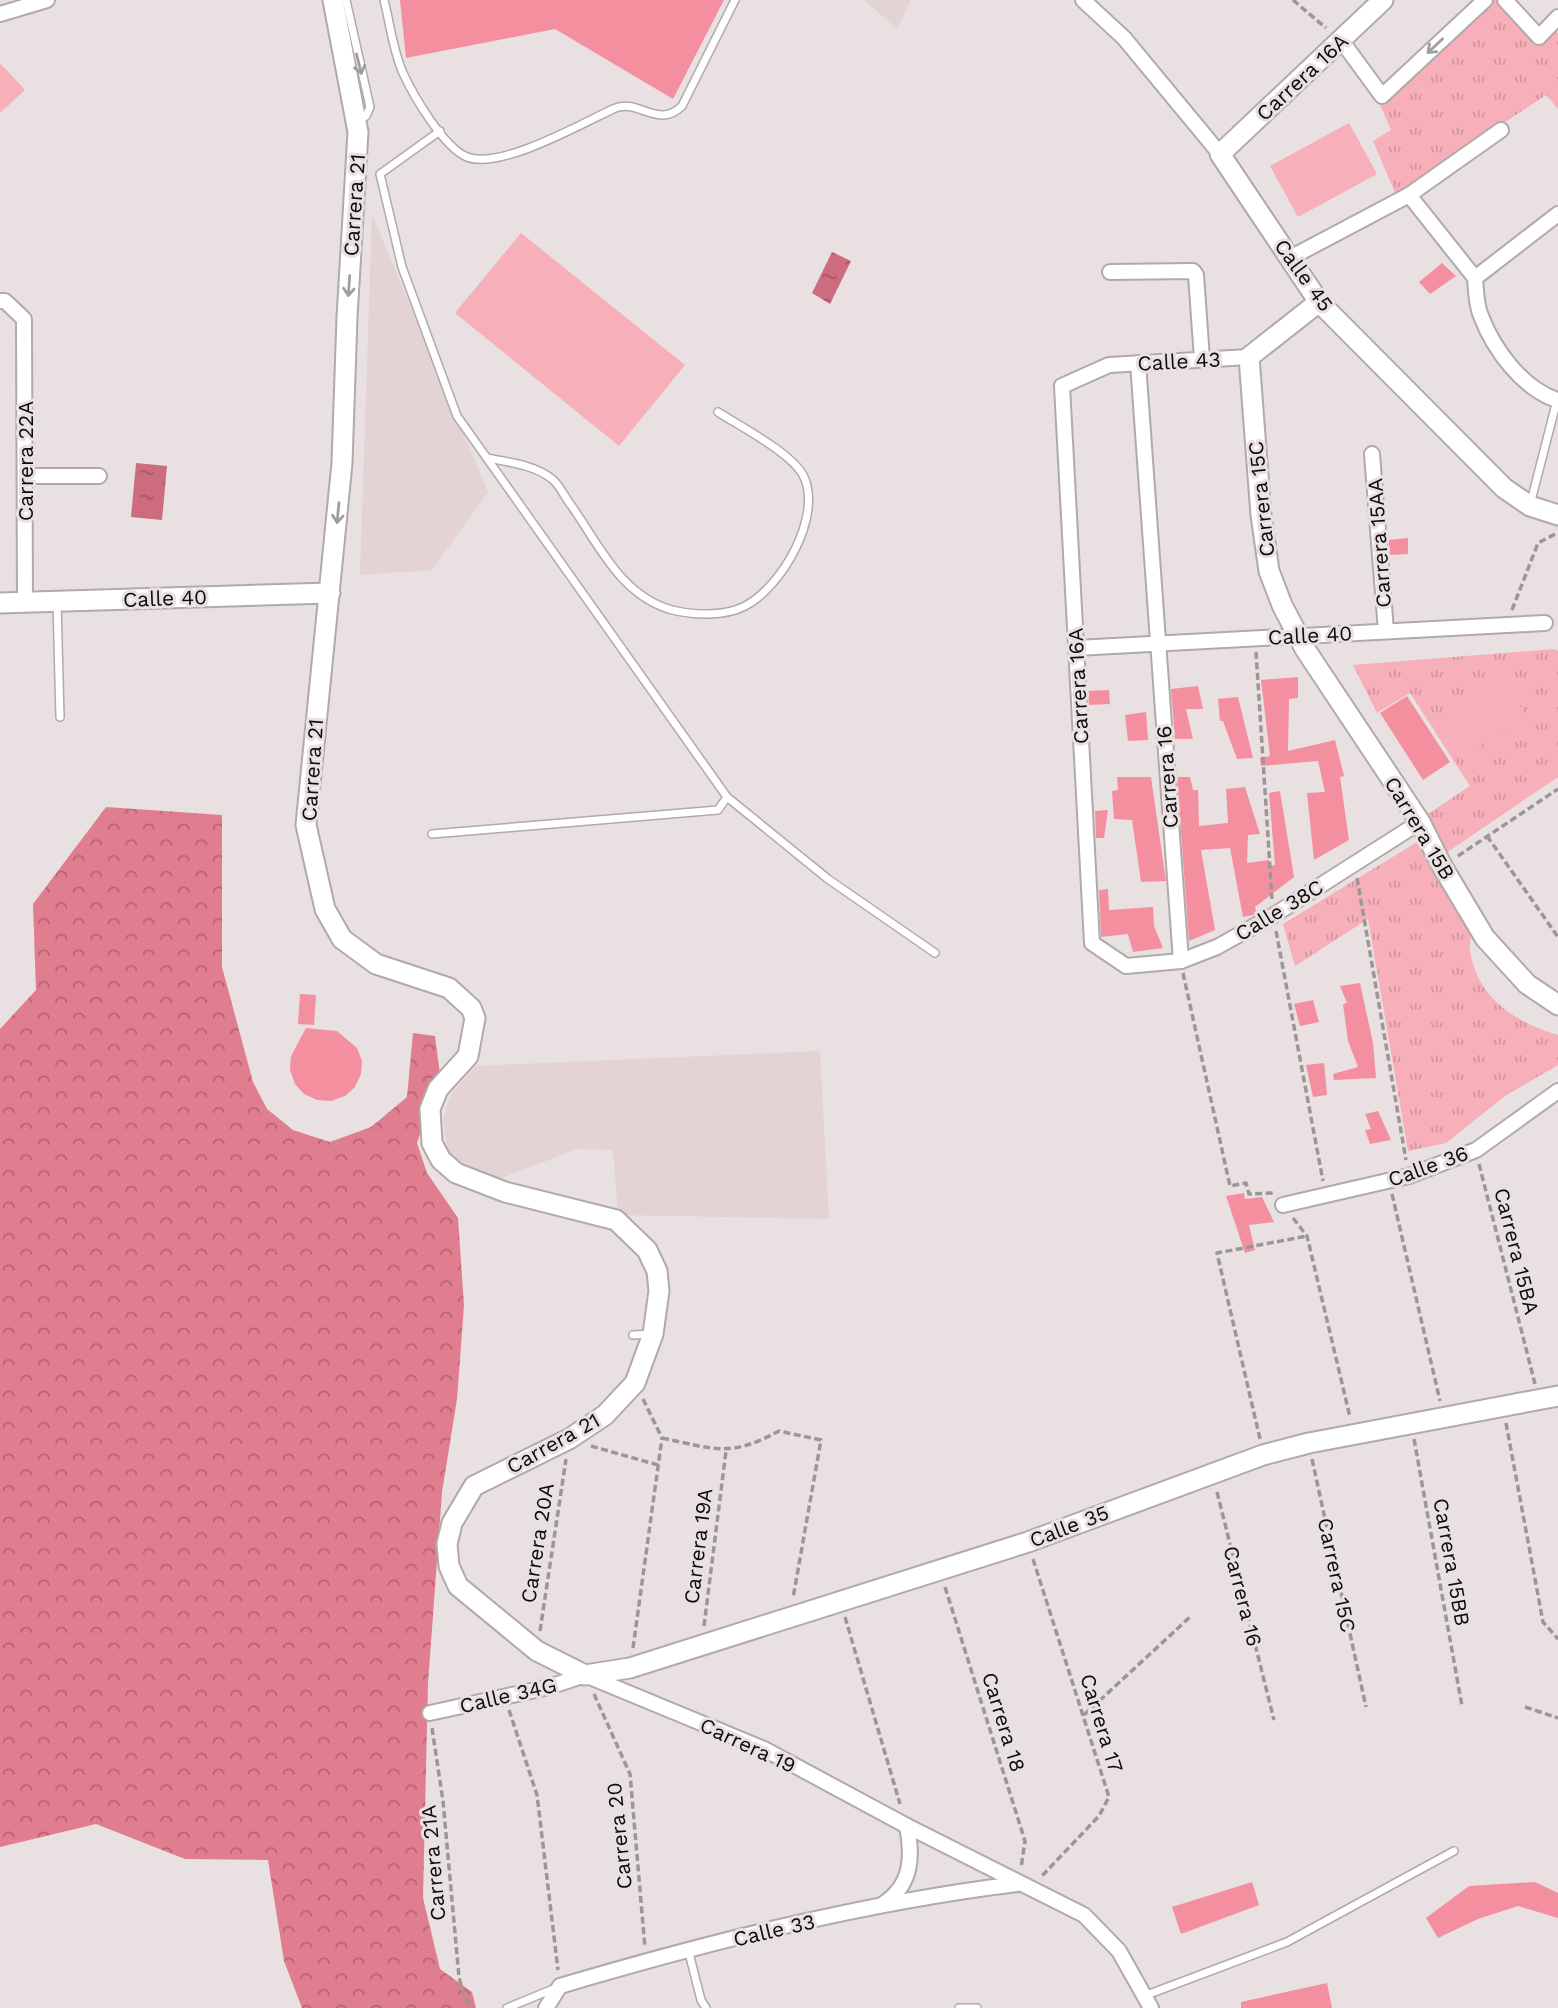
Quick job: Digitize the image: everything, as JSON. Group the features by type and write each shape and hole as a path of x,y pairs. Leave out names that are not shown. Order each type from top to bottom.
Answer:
{"street":[{"path":"0,14 47,0"},
{"name":"Carrera 21","path":"333,0 356,121 342,463 306,825 325,909 342,939 376,964 449,988 471,1008 475,1018 468,1056 438,1089 430,1109 432,1143 442,1160 456,1173 505,1192 616,1220 634,1234 647,1250 657,1272 659,1291 653,1334 635,1383 605,1415 569,1439 474,1486 452,1523 447,1544 449,1566 458,1586 537,1651 585,1675"},
{"name":"Calle 45","path":"1083,0 1124,37 1220,154 1319,302 1504,488 1530,506 1558,515"},
{"name":"Carrera 16A","path":"1220,154 1383,0"},
{"path":"1341,40 1382,96 1485,0"},
{"path":"1505,0 1539,37 1558,17"},
{"path":"1290,258 1409,195 1501,130"},
{"path":"1409,195 1475,278 1480,314 1499,352 1539,394 1557,400"},
{"path":"1475,278 1558,214"},
{"path":"1110,272 1189,269 1196,275 1202,359"},
{"name":"Carrera 22A","path":"0,301 5,301 24,319 25,602"},
{"path":"1248,357 1319,302"},
{"name":"Calle 43","path":"1062,386 1109,365 1248,357"},
{"name":"Carrera 15C","path":"1248,357 1259,502 1269,571 1298,636"},
{"name":"Carrera 16","path":"1138,363 1181,961"},
{"name":"Carrera 16A","path":"1062,386 1092,943 1126,966"},
{"name":"Carrera 15AA","path":"1372,454 1386,631"},
{"path":"24,476 99,476"},
{"name":"Calle 40","path":"0,603 330,593"},
{"name":"Calle 40","path":"1076,648 1545,623"},
{"name":"Carrera 15B","path":"1298,636 1420,822 1442,866 1485,938 1527,985 1558,1005"},
{"name":"Calle 38C","path":"1126,966 1181,961 1217,947 1262,922 1420,822"},
{"name":"Calle 36","path":"1283,1205 1409,1176 1476,1150 1558,1091"},
{"name":"Calle 35","path":"585,1675 630,1668 1028,1542 1263,1455 1354,1434 1548,1398"},
{"name":"Carrera 19","path":"585,1675 764,1749 906,1826 1083,1915 1119,1951 1148,2002"},
{"name":"Calle 34G","path":"430,1713 505,1697 585,1675"},
{"path":"876,1907 899,1890 908,1873 910,1845 906,1826"},
{"name":"Calle 33","path":"560,1986 688,1949 876,1907 1024,1887"},
{"path":"545,2008 560,1986"}],"lane":[{"path":"346,0 370,107 366,116 356,121"},
{"path":"384,0 402,71 440,131 453,148 468,158 488,158 524,149 617,107 629,106 656,117 674,114 682,107 735,0"},
{"path":"440,131 380,174 402,267 457,416 727,797 828,879 936,953"},
{"path":"1530,506 1557,400"},
{"path":"487,458 518,464 552,479 612,566 635,593 671,610 713,614 745,606 776,581 807,519 809,500 803,476 790,461 718,412"},
{"path":"57,601 60,717"},
{"path":"432,834 718,810 727,797"},
{"path":"633,1335 653,1334"},
{"path":"1148,2002 1287,1942 1454,1851"},
{"path":"688,1949 701,2000 706,2008"},
{"path":"507,2008 560,1986"},
{"path":"959,2008 977,2008"}],"path":[{"path":"1293,0 1341,40"},
{"path":"1506,625 1538,543 1558,533"},
{"path":"1442,866 1558,789"},
{"path":"1487,836 1558,937"},
{"path":"1355,863 1409,1176"},
{"path":"1181,961 1230,1186 1246,1183 1249,1194 1272,1192 1307,1236 1354,1434"},
{"name":"Carrera 15BA","path":"1476,1150 1548,1398"},
{"path":"1389,1181 1443,1418"},
{"path":"1263,1455 1217,1253 1307,1236"},
{"path":"630,1668 662,1438 635,1383"},
{"path":"1503,1407 1543,1622 1558,1639"},
{"name":"Carrera 15BB","path":"1411,1424 1462,1706"},
{"path":"662,1438 726,1451 750,1446 779,1431 821,1440 790,1617"},
{"path":"569,1439 658,1465"},
{"name":"Carrera 20A","path":"537,1651 569,1439"},
{"name":"Carrera 15C","path":"1309,1443 1366,1707"},
{"name":"Carrera 19A","path":"701,1645 726,1451"},
{"name":"Carrera 16","path":"1212,1472 1274,1720"},
{"name":"Carrera 17","path":"1024,1887 1099,1816 1109,1797 1028,1542"},
{"name":"Carrera 18","path":"940,1570 1025,1841 1024,1887"},
{"path":"841,1601 906,1826"},
{"path":"1084,1715 1190,1617"},
{"name":"Carrera 20","path":"585,1675 630,1774 647,1960"},
{"path":"505,1697 537,1795 560,1986"},
{"path":"1525,1707 1558,1718"},
{"name":"Carrera 21A","path":"430,1713 443,1801 459,1977 464,1997 472,2008"}],"shaded area":[{"path":"864,0 911,0 897,29"},
{"path":"372,214 488,492 432,570 360,575"},
{"path":"820,1051 829,1219 618,1215 613,1150 577,1149 491,1182 448,1155 443,1118 451,1094 476,1066"}],"green space":[{"path":"1490,0 1499,0 1539,42 1554,29 1558,33 1558,109 1546,95 1396,195 1373,141 1391,130 1379,102"},
{"path":"0,65 25,90 0,113"},
{"path":"1349,123 1377,174 1298,217 1270,166"},
{"path":"521,233 685,365 619,446 455,313"},
{"path":"1555,649 1558,651 1558,777 1446,853 1422,818 1470,786 1410,693 1377,713 1353,665"},
{"path":"1502,680 1526,714 1468,755 1444,721"},
{"path":"106,807 222,815 222,967 253,1082 267,1109 293,1130 330,1142 371,1127 407,1097 413,1033 435,1036 440,1074 417,1143 427,1173 458,1218 464,1305 457,1399 442,1492 428,1683 423,1898 440,1969 472,1992 476,2008 302,2008 284,1961 268,1860 185,1859 96,1824 0,1847 0,1029 36,990 33,904"},
{"path":"1422,839 1468,910 1472,925 1470,950 1480,981 1500,1006 1513,1015 1558,1035 1558,1065 1505,1096 1446,1143 1408,1151 1368,919 1295,966 1283,924"}],"water":[{"path":"832,252 851,261 830,304 812,293"},
{"path":"136,463 167,466 162,520 131,517"}],"building":[{"path":"400,0 724,0 673,99 555,29 406,58"},
{"path":"1442,263 1456,276 1430,294 1419,282"},
{"path":"1408,538 1408,554 1390,555 1388,540"},
{"path":"1298,677 1298,698 1289,699 1288,751 1335,740 1344,776 1340,777 1349,840 1314,860 1307,793 1325,792 1318,761 1261,766 1260,758 1270,756 1261,680"},
{"path":"1198,686 1203,709 1186,709 1193,739 1175,739 1171,689"},
{"path":"1109,690 1110,704 1089,705 1088,691"},
{"path":"1407,696 1450,762 1423,780 1380,713"},
{"path":"1238,697 1253,758 1237,759 1223,721 1220,721 1218,699"},
{"path":"1146,712 1148,740 1128,741 1125,715"},
{"path":"1117,777 1151,777 1166,881 1141,882 1132,820 1114,819 1112,791 1118,790"},
{"path":"1177,777 1190,777 1193,790 1198,790 1199,826 1228,823 1226,789 1245,787 1260,834 1248,835 1247,863 1269,860 1271,866 1275,865 1269,793 1280,791 1294,877 1255,907 1257,914 1243,917 1230,848 1201,850 1215,930 1189,941"},
{"path":"1108,810 1104,838 1096,838 1095,811"},
{"path":"1108,889 1109,910 1153,907 1154,926 1163,948 1133,952 1128,934 1101,937 1099,890"},
{"path":"1360,983 1373,1043 1376,1078 1334,1080 1333,1074 1358,1067 1348,1041 1343,1004 1347,1003 1340,986"},
{"path":"300,994 316,995 314,1025 298,1024"},
{"path":"1313,1000 1319,1022 1300,1026 1294,1004"},
{"path":"306,1028 337,1031 357,1048 362,1061 361,1074 355,1087 345,1096 331,1101 317,1100 304,1094 295,1084 290,1070 291,1056"},
{"path":"1324,1063 1327,1095 1313,1097 1306,1065"},
{"path":"1378,1111 1391,1140 1370,1144 1365,1130 1371,1129 1365,1114"},
{"path":"1244,1193 1245,1199 1262,1197 1274,1222 1249,1225 1255,1250 1245,1253 1226,1196"},
{"path":"1252,1882 1259,1905 1181,1934 1172,1907"},
{"path":"1535,1882 1558,1893 1558,1918 1518,1906 1478,1919 1438,1938 1426,1918 1469,1886"},
{"path":"1327,1983 1332,2008 1241,2008 1241,2002"}]}
